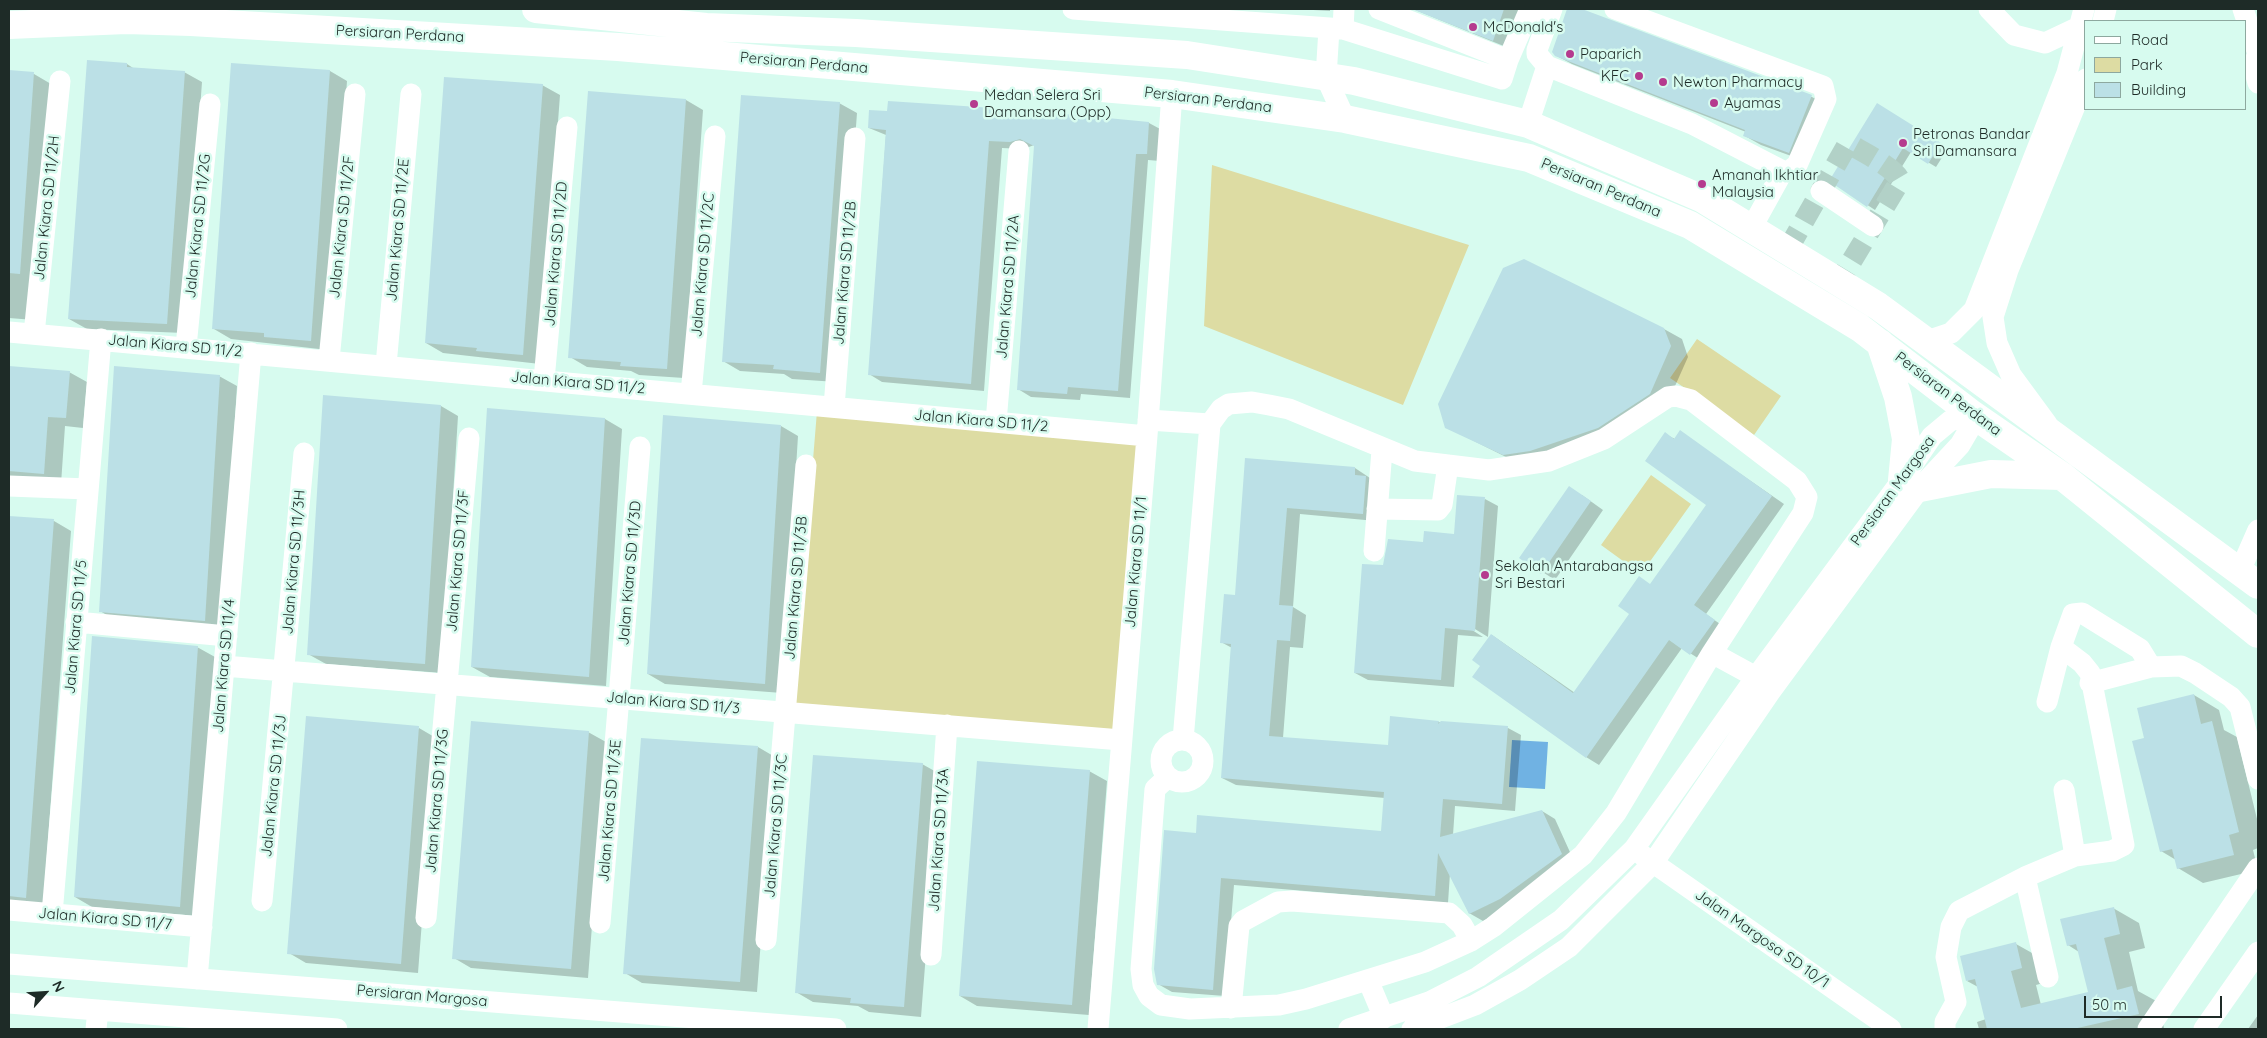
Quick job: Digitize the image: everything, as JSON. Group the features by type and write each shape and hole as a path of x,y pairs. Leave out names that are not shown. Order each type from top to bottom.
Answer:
{"main road":[{"name":"Persiaran Perdana","path":"536,9 618,14 706,27 856,33 1187,54 1354,80 1528,124 1703,199 1752,227 1878,306 2249,578"},
{"path":"670,9 706,27"},
{"name":"Persiaran Perdana","path":"9,25 126,20 191,22 618,47 1172,94 1345,118 1529,158 1690,225 1880,343 1972,414 2062,476 2258,634"},
{"path":"1880,343 1898,397 1906,439 1911,484 1991,474 2062,476"},
{"path":"1962,367 1970,385 1972,414 2022,410"}],"street":[{"path":"1080,9 1338,22 1380,40 1505,69"},
{"path":"1505,69 1530,9"},
{"path":"1552,9 1537,50 1537,54 1547,66 1692,124 1783,171 1789,171 1797,165 1826,99 1823,86 1615,9"},
{"path":"1989,9 2014,35 2045,43 2082,18"},
{"path":"1380,40 1386,13 1505,69"},
{"path":"618,14 618,47"},
{"path":"1927,341 1951,334 1974,310 2066,73 2082,18"},
{"path":"2247,21 2258,53 2253,65 2258,83"},
{"path":"1338,22 1326,77 1345,118"},
{"path":"1528,124 1547,66"},
{"name":"Jalan Kiara SD 11/2H","path":"34,334 60,82"},
{"path":"2054,434 2011,375 1997,343 1993,317 2008,270 2084,84"},
{"name":"Jalan Kiara SD 11/2F","path":"329,360 355,94"},
{"name":"Jalan Kiara SD 11/2E","path":"386,366 411,94"},
{"name":"Jalan Kiara SD 11/1","path":"1098,1029 1172,94"},
{"name":"Jalan Kiara SD 11/2G","path":"186,347 210,104"},
{"name":"Jalan Kiara SD 11/2D","path":"544,380 567,127"},
{"name":"Jalan Kiara SD 11/2C","path":"691,394 715,136"},
{"name":"Jalan Kiara SD 11/2B","path":"834,407 855,138"},
{"name":"Jalan Kiara SD 11/2A","path":"996,422 1019,151"},
{"path":"1752,227 1783,171"},
{"path":"1820,191 1873,226"},
{"name":"Jalan Kiara SD 11/2","path":"9,332 996,422 1147,428 1210,424"},
{"name":"Jalan Kiara SD 11/5","path":"52,914 101,339"},
{"name":"Jalan Kiara SD 11/4","path":"197,979 251,353"},
{"path":"1168,777 1155,789 1154,795 1142,945 1143,985 1149,996 1160,1005 1190,1008 1231,1008 1292,1002 1425,962 1471,942 1523,906 1583,855 1616,813 1712,653 1803,513 1807,497 1797,481 1691,400 1676,396 1668,397 1604,438 1550,460 1490,470 1415,461 1382,450 1358,436 1289,409 1252,402 1229,404 1220,409 1210,424 1183,740"},
{"name":"Persiaran Margosa","path":"1412,1029 1475,1005 1520,980 1569,947 1653,863 1911,484 1932,436 1950,421 1972,414"},
{"name":"Jalan Kiara SD 11/3F","path":"448,684 469,438"},
{"name":"Jalan Kiara SD 11/3D","path":"620,698 640,447"},
{"path":"1374,551 1382,450"},
{"name":"Jalan Kiara SD 11/3H","path":"285,671 304,453"},
{"name":"Jalan Kiara SD 11/3B","path":"786,712 806,465"},
{"path":"1378,509 1438,510 1442,505 1448,465"},
{"name":"Persiaran Margosa","path":"1349,1029 1429,1002 1478,977 1561,920 1634,849 1756,677 1911,484"},
{"path":"9,486 88,489"},
{"path":"2249,578 2258,530"},
{"path":"2047,702 2061,647 2073,614 2082,613 2140,649 2151,667"},
{"path":"76,622 227,636"},
{"path":"1945,1029 1945,1022 1956,1002 1946,957 1951,927 1959,910 2025,877 2075,856 2112,851 2124,845 2090,684 2090,673 2061,647"},
{"path":"1712,653 1756,677"},
{"name":"Jalan Kiara SD 11/3","path":"224,666 1121,740"},
{"path":"2090,684 2151,667 2181,666 2231,697 2240,707 2258,779"},
{"name":"Jalan Kiara SD 11/3J","path":"262,901 285,671"},
{"name":"Jalan Kiara SD 11/3G","path":"426,918 448,684"},
{"name":"Jalan Kiara SD 11/3E","path":"600,923 620,698"},
{"name":"Jalan Kiara SD 11/3C","path":"766,940 786,712"},
{"name":"Jalan Kiara SD 11/3A","path":"931,954 947,725"},
{"path":"1183,740 1190,742 1200,752 1202,766 1200,772 1188,781 1181,782 1168,777 1161,764 1161,757 1169,745 1183,740"},
{"path":"2064,790 2075,856"},
{"name":"Jalan Margosa SD 10/1","path":"1634,849 1891,1029"},
{"path":"2148,1029 2258,868"},
{"path":"2025,877 2048,977"},
{"path":"1231,1008 1239,926 1243,921 1278,902 1449,914 1462,924 1471,942"},
{"name":"Jalan Kiara SD 11/7","path":"9,910 202,927"},
{"path":"2204,1029 2258,952"},
{"name":"Persiaran Margosa","path":"9,964 836,1029"},
{"path":"1368,980 1384,1018"},
{"path":"9,1002 97,1020 337,1029"}],"green space":[{"path":"1212,165 1469,245 1403,405 1204,326"},
{"path":"1697,339 1781,396 1754,435 1670,378"},
{"path":"817,411 1139,440 1115,734 793,705"},
{"path":"1651,475 1691,504 1641,574 1601,545"}],"water":[{"path":"1512,740 1548,742 1545,789 1509,787"}],"building":[{"name":"McDonald's","path":"1412,9 1504,9 1493,41"},
{"path":"1567,9 1582,9 1812,95 1789,153 1743,136 1745,130 1555,56 1552,52"},
{"path":"87,60 127,63 127,67 185,71 167,324 68,319"},
{"path":"231,63 330,70 311,341 264,337 264,333 212,329"},
{"path":"9,70 34,72 20,274 9,273"},
{"path":"444,77 543,84 523,355 476,351 477,348 425,343"},
{"path":"588,91 686,99 667,369 620,366 621,362 568,358"},
{"path":"741,95 840,102 820,373 773,369 774,365 722,362"},
{"path":"888,101 1024,110 1149,122 1147,154 1136,154 1118,391 1068,387 1067,394 1017,390 1034,146 1020,139 1010,142 989,141 971,384 868,375 886,130 868,128 869,110 887,111"},
{"path":"1877,103 1941,143 1928,164 1903,148 1867,207 1829,181"},
{"path":"1524,259 1664,328 1671,346 1650,394 1598,428 1530,451 1503,455 1445,428 1438,404 1503,268"},
{"path":"9,366 70,371 66,418 48,417 44,474 9,471"},
{"path":"114,366 220,375 205,621 99,612"},
{"path":"323,395 441,405 425,664 307,655"},
{"path":"487,408 605,418 589,677 471,667"},
{"path":"663,415 781,425 765,684 647,674"},
{"path":"1680,430 1772,496 1694,605 1715,620 1690,655 1669,640 1586,758 1472,677 1480,666 1472,660 1491,634 1573,693 1629,614 1618,606 1639,576 1650,584 1706,505 1645,461 1665,432 1674,439"},
{"path":"1245,458 1355,467 1355,475 1366,476 1363,514 1287,508 1279,605 1293,606 1290,641 1277,640 1269,736 1388,745 1390,716 1439,721 1438,724 1441,721 1508,726 1502,804 1443,799 1440,837 1542,810 1562,854 1500,899 1469,914 1438,853 1435,896 1221,878 1213,990 1157,985 1154,969 1164,830 1196,833 1197,815 1381,831 1384,792 1221,778 1231,644 1220,643 1224,594 1235,595"},
{"path":"1569,486 1591,501 1541,574 1519,558"},
{"path":"1457,495 1485,497 1475,631 1445,628 1441,680 1354,673 1362,564 1383,565 1388,539 1423,542 1424,531 1454,534"},
{"path":"9,516 54,519 26,898 9,896"},
{"path":"92,636 198,646 180,907 74,897"},
{"path":"2194,694 2201,724 2212,721 2239,832 2229,835 2234,855 2177,869 2172,849 2160,852 2132,741 2144,738 2137,708"},
{"path":"306,716 419,726 401,964 287,954"},
{"path":"471,721 589,731 571,969 452,959"},
{"path":"641,738 758,746 740,982 623,974"},
{"path":"813,755 923,763 904,1007 850,1003 851,998 795,993"},
{"path":"977,761 1090,770 1072,1005 959,996"},
{"path":"2114,907 2120,934 2104,938 2117,990 2132,986 2139,1014 2073,1029 1987,1029 1975,979 1966,981 1960,956 2016,942 2022,968 2011,971 2021,1008 2088,992 2076,944 2067,946 2060,919"}],"tunnel":[{"path":"1788,249 1846,147 1851,145 1879,161 1893,171 1900,181 1839,282"}],"place":[{"name":"McDonald's","path":"1473,27"},
{"name":"Paparich","path":"1570,54"},
{"name":"KFC","path":"1639,76"},
{"name":"Newton Pharmacy","path":"1663,82"},
{"name":"Ayamas","path":"1714,103"},
{"name":"Medan Selera Sri Damansara (Opp)","path":"974,104"},
{"name":"Petronas Bandar Sri Damansara","path":"1903,143"},
{"name":"Amanah Ikhtiar Malaysia","path":"1702,184"},
{"name":"Sekolah Antarabangsa Sri Bestari","path":"1485,575"}]}
